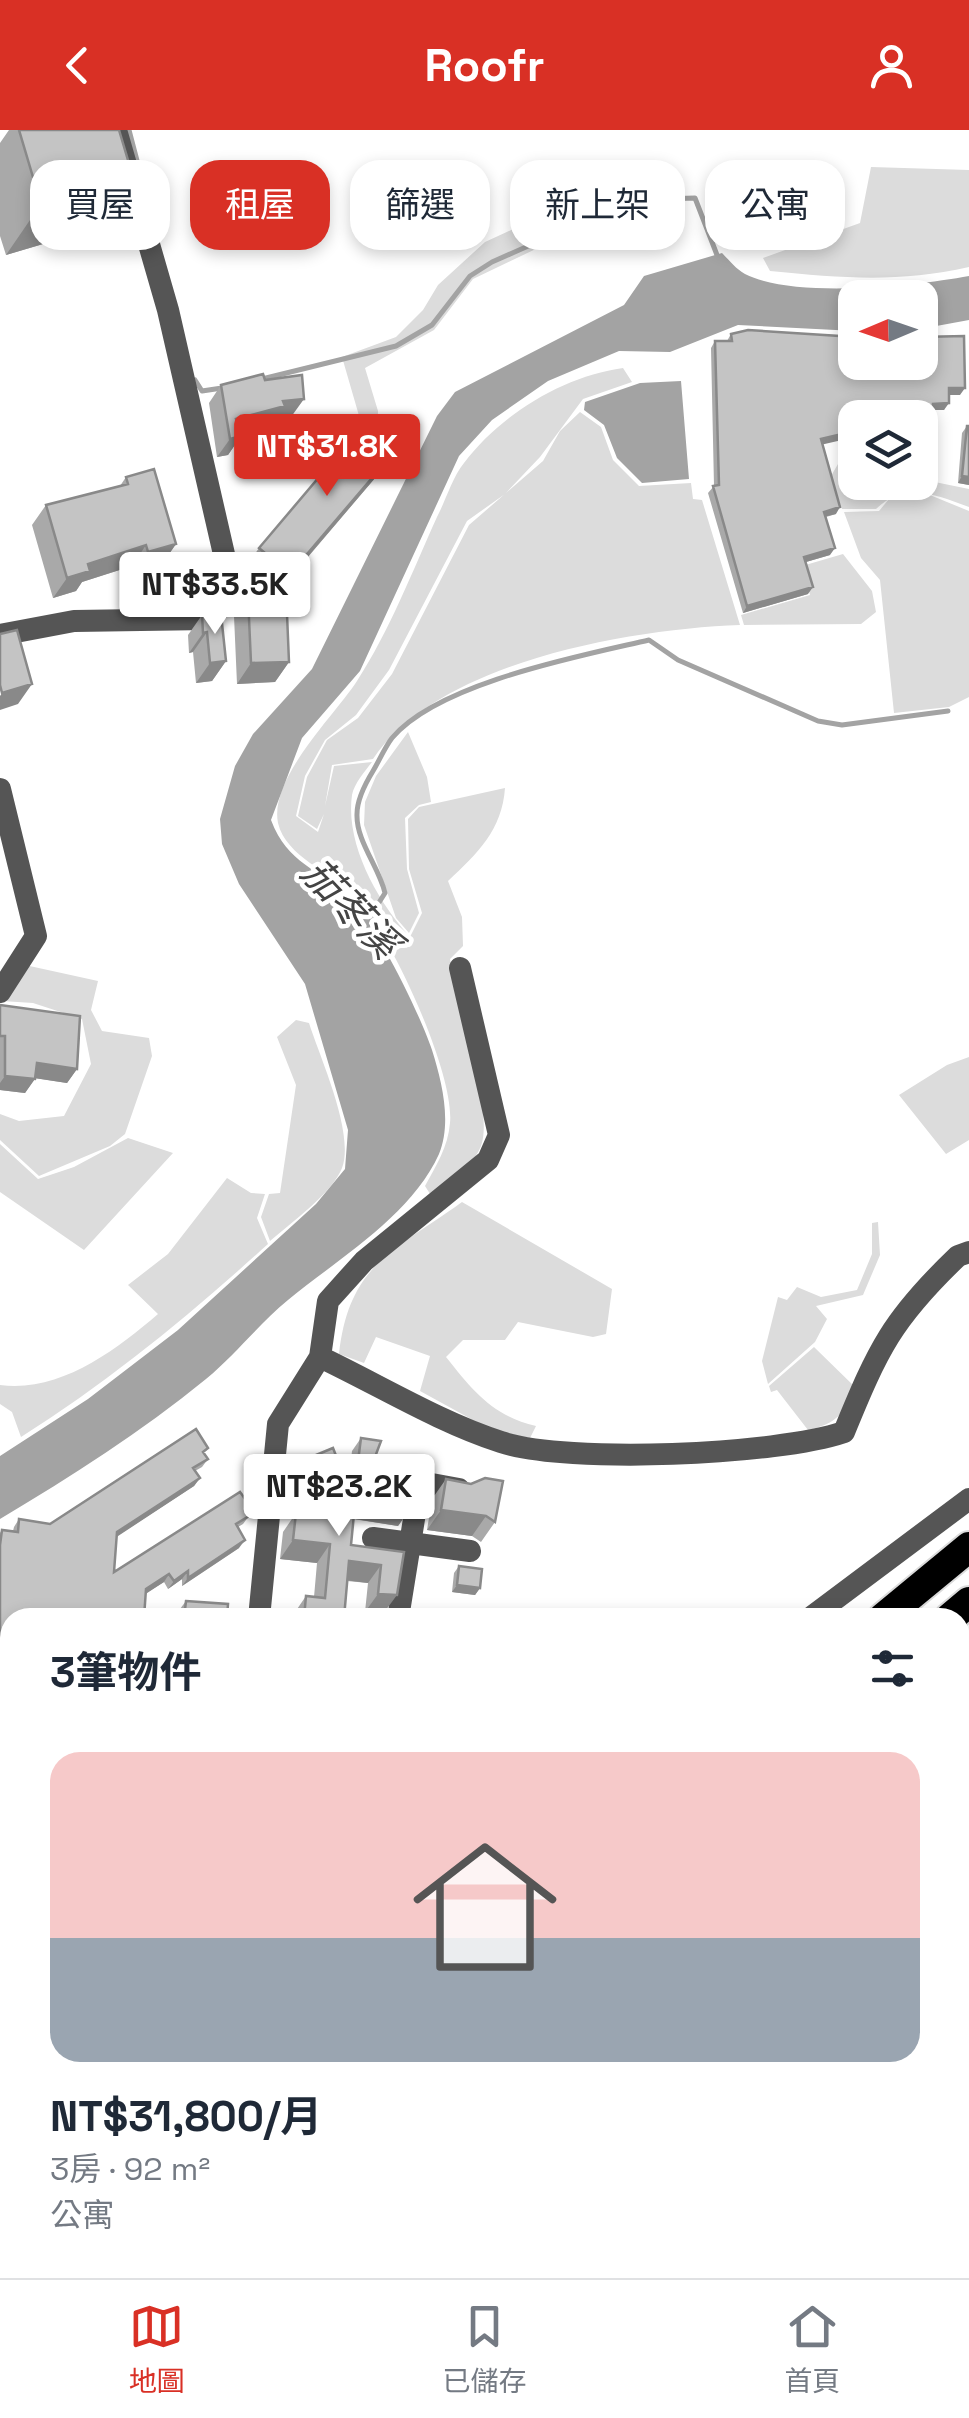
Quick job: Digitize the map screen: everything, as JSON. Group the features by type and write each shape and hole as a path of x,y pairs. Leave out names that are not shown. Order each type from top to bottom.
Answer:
{"highway":[{"path":"895,1608 969,1546"}],"street":[{"path":"0,634 74,621 208,618 226,602 229,576 168,310 116,130"},
{"path":"0,789 36,936 0,992"},
{"path":"259,1608 278,1424 320,1357 328,1302 364,1262 488,1160 499,1135 460,968"},
{"path":"320,1357 502,1443 570,1454 762,1448 817,1441 844,1432 876,1352 908,1304 958,1256 969,1252"},
{"path":"377,1474 459,1488"},
{"path":"400,1608 420,1482"},
{"path":"823,1608 969,1500"},
{"path":"372,1538 470,1551"}],"shaded area":[{"path":"871,167 969,170 969,267 870,278 821,276 770,271 763,258 785,250 845,250 845,228 860,223"},
{"path":"510,231 510,250 534,250 473,279 434,330 365,368 378,411 377,447 364,433 342,357 396,337 423,310 438,285 476,250 490,250 490,240"},
{"path":"623,368 632,382 583,399 540,457 506,493 543,461 560,431 580,412 601,427 613,460 639,486 691,483 693,499 702,500 740,625 645,634 540,657 489,675 443,698 403,726 373,759 332,765 325,806 334,766 372,762 352,795 354,833 376,890 410,937 422,913 409,869 408,819 419,807 505,788 494,828 448,881 462,917 463,946 450,959 479,1083 484,1130 472,1161 432,1197 425,1186 444,1148 450,1123 449,1100 431,1038 401,969 368,913 354,895 290,845 278,823 278,805 293,767 357,681 380,642 464,463 496,429 535,400 578,379","holes":["504,495 469,525 392,674 358,718 327,740 307,777 298,816 317,829 324,814 318,832 296,816 305,776 325,740 356,715 389,670 467,521"]},
{"path":"838,464 838,497 831,476"},
{"path":"938,483 969,489 969,507 938,497"},
{"path":"938,498 969,511 969,697 949,707 894,713 880,580 861,558 844,512 879,511 888,500"},
{"path":"839,500 887,500 876,509 842,509"},
{"path":"843,554 872,591 876,612 861,624 744,625 741,615 810,595 802,566"},
{"path":"408,732 427,777 431,802 419,805 405,818 407,869 419,913 409,933 396,918 364,825 365,802 376,776"},
{"path":"25,965 98,981 91,1010 102,1031 149,1038 152,1056 125,1134 110,1146 39,1176 0,1140 0,1114 19,1121 64,1116 91,1064 82,1019 33,1003 2,1001"},
{"path":"296,1020 309,1023 340,1116 345,1153 342,1168 330,1187 270,1241 261,1217 269,1194 280,1193 296,1085 277,1037"},
{"path":"969,1057 969,1140 946,1154 899,1095 947,1065"},
{"path":"128,1138 173,1153 84,1250 0,1192 0,1144 38,1179 74,1167"},
{"path":"227,1178 251,1193 265,1194 257,1218 268,1244 149,1346 21,1437 12,1412 0,1404 0,1385 22,1386 65,1376 105,1355 158,1314 128,1285 168,1254"},
{"path":"462,1202 612,1289 606,1334 593,1337 518,1322 505,1340 463,1340 446,1357 496,1409 536,1426 530,1438 493,1431 420,1391 430,1356 376,1337 364,1363 339,1354 344,1324 364,1279 396,1248"},
{"path":"878,1222 880,1255 863,1295 816,1306 827,1319 815,1342 768,1384 762,1361 778,1297 787,1300 797,1287 821,1297 857,1290 872,1254 872,1223"},
{"path":"814,1347 856,1388 838,1416 808,1430 777,1390 771,1392 769,1386"}],"water":[{"name":"茄苳溪","path":"722,253 745,274 766,282 838,288 838,330 738,325 670,352 619,351 548,381 492,420 459,456 360,671 302,738 271,820 286,847 360,911 408,993 432,1050 442,1089 445,1129 439,1154 427,1176 392,1216 277,1309 206,1379 106,1453 0,1519 0,1456 88,1399 178,1330 316,1204 345,1169 348,1130 305,984 239,884 222,844 220,819 235,766 253,734 312,669 437,416 455,392 624,305 644,276"},
{"path":"969,276 969,320 938,326 938,280"},
{"path":"681,381 689,479 642,483 617,458 604,425 584,410 585,402 640,383"}],"building":[{"path":"19,130 119,130 128,160 30,160 30,167"},
{"path":"748,330 838,336 838,380 938,380 938,337 964,336 965,388 949,388 949,403 838,400 838,435 821,439 840,507 824,512 835,548 804,557 813,587 747,606 713,486 719,485 715,341 732,341 731,334"},
{"path":"263,374 265,380 302,375 304,399 283,401 285,406 236,419 241,436 230,439 221,385"},
{"path":"364,424 395,451 290,574 259,548"},
{"path":"969,426 969,477 962,476"},
{"path":"154,469 176,544 148,552 146,545 88,564 90,571 67,578 46,505 128,484 126,477"},
{"path":"286,590 289,662 251,663 248,596 252,591"},
{"path":"221,614 226,661 210,663 202,615"},
{"path":"17,630 32,684 2,693 0,634"},
{"path":"0,1005 80,1016 77,1069 37,1063 35,1079 5,1076"},
{"path":"196,1429 208,1448 203,1452 208,1459 193,1468 200,1478 117,1532 114,1572 240,1492 251,1507 246,1511 249,1516 236,1524 245,1540 188,1578 188,1571 174,1581 169,1574 146,1589 145,1608 0,1608 2,1530 18,1532 19,1519 50,1524"},
{"path":"361,1438 381,1441 372,1465 382,1476 412,1481 407,1513 354,1505"},
{"path":"333,1448 355,1504 351,1545 404,1552 397,1595 378,1594 381,1565 349,1561 345,1608 305,1608 306,1596 325,1598 330,1544 293,1540 296,1513 319,1515 302,1472 320,1466 316,1455"},
{"path":"485,1478 503,1481 495,1522 486,1516 441,1510 446,1479 471,1484"},
{"path":"459,1566 482,1569 480,1588 457,1585"},
{"path":"186,1601 228,1604 228,1608 185,1608"}],"waterway":[{"path":"129,130 137,160"},
{"path":"262,379 396,346 432,325 470,276 492,262 632,200 695,198 717,255"},
{"path":"195,380 202,391 222,388"},
{"name":"茄苳溪","path":"366,923 385,893 358,824 357,808 364,786 392,738 413,719 475,687 649,640 678,660 818,721 842,725 948,711"}]}
